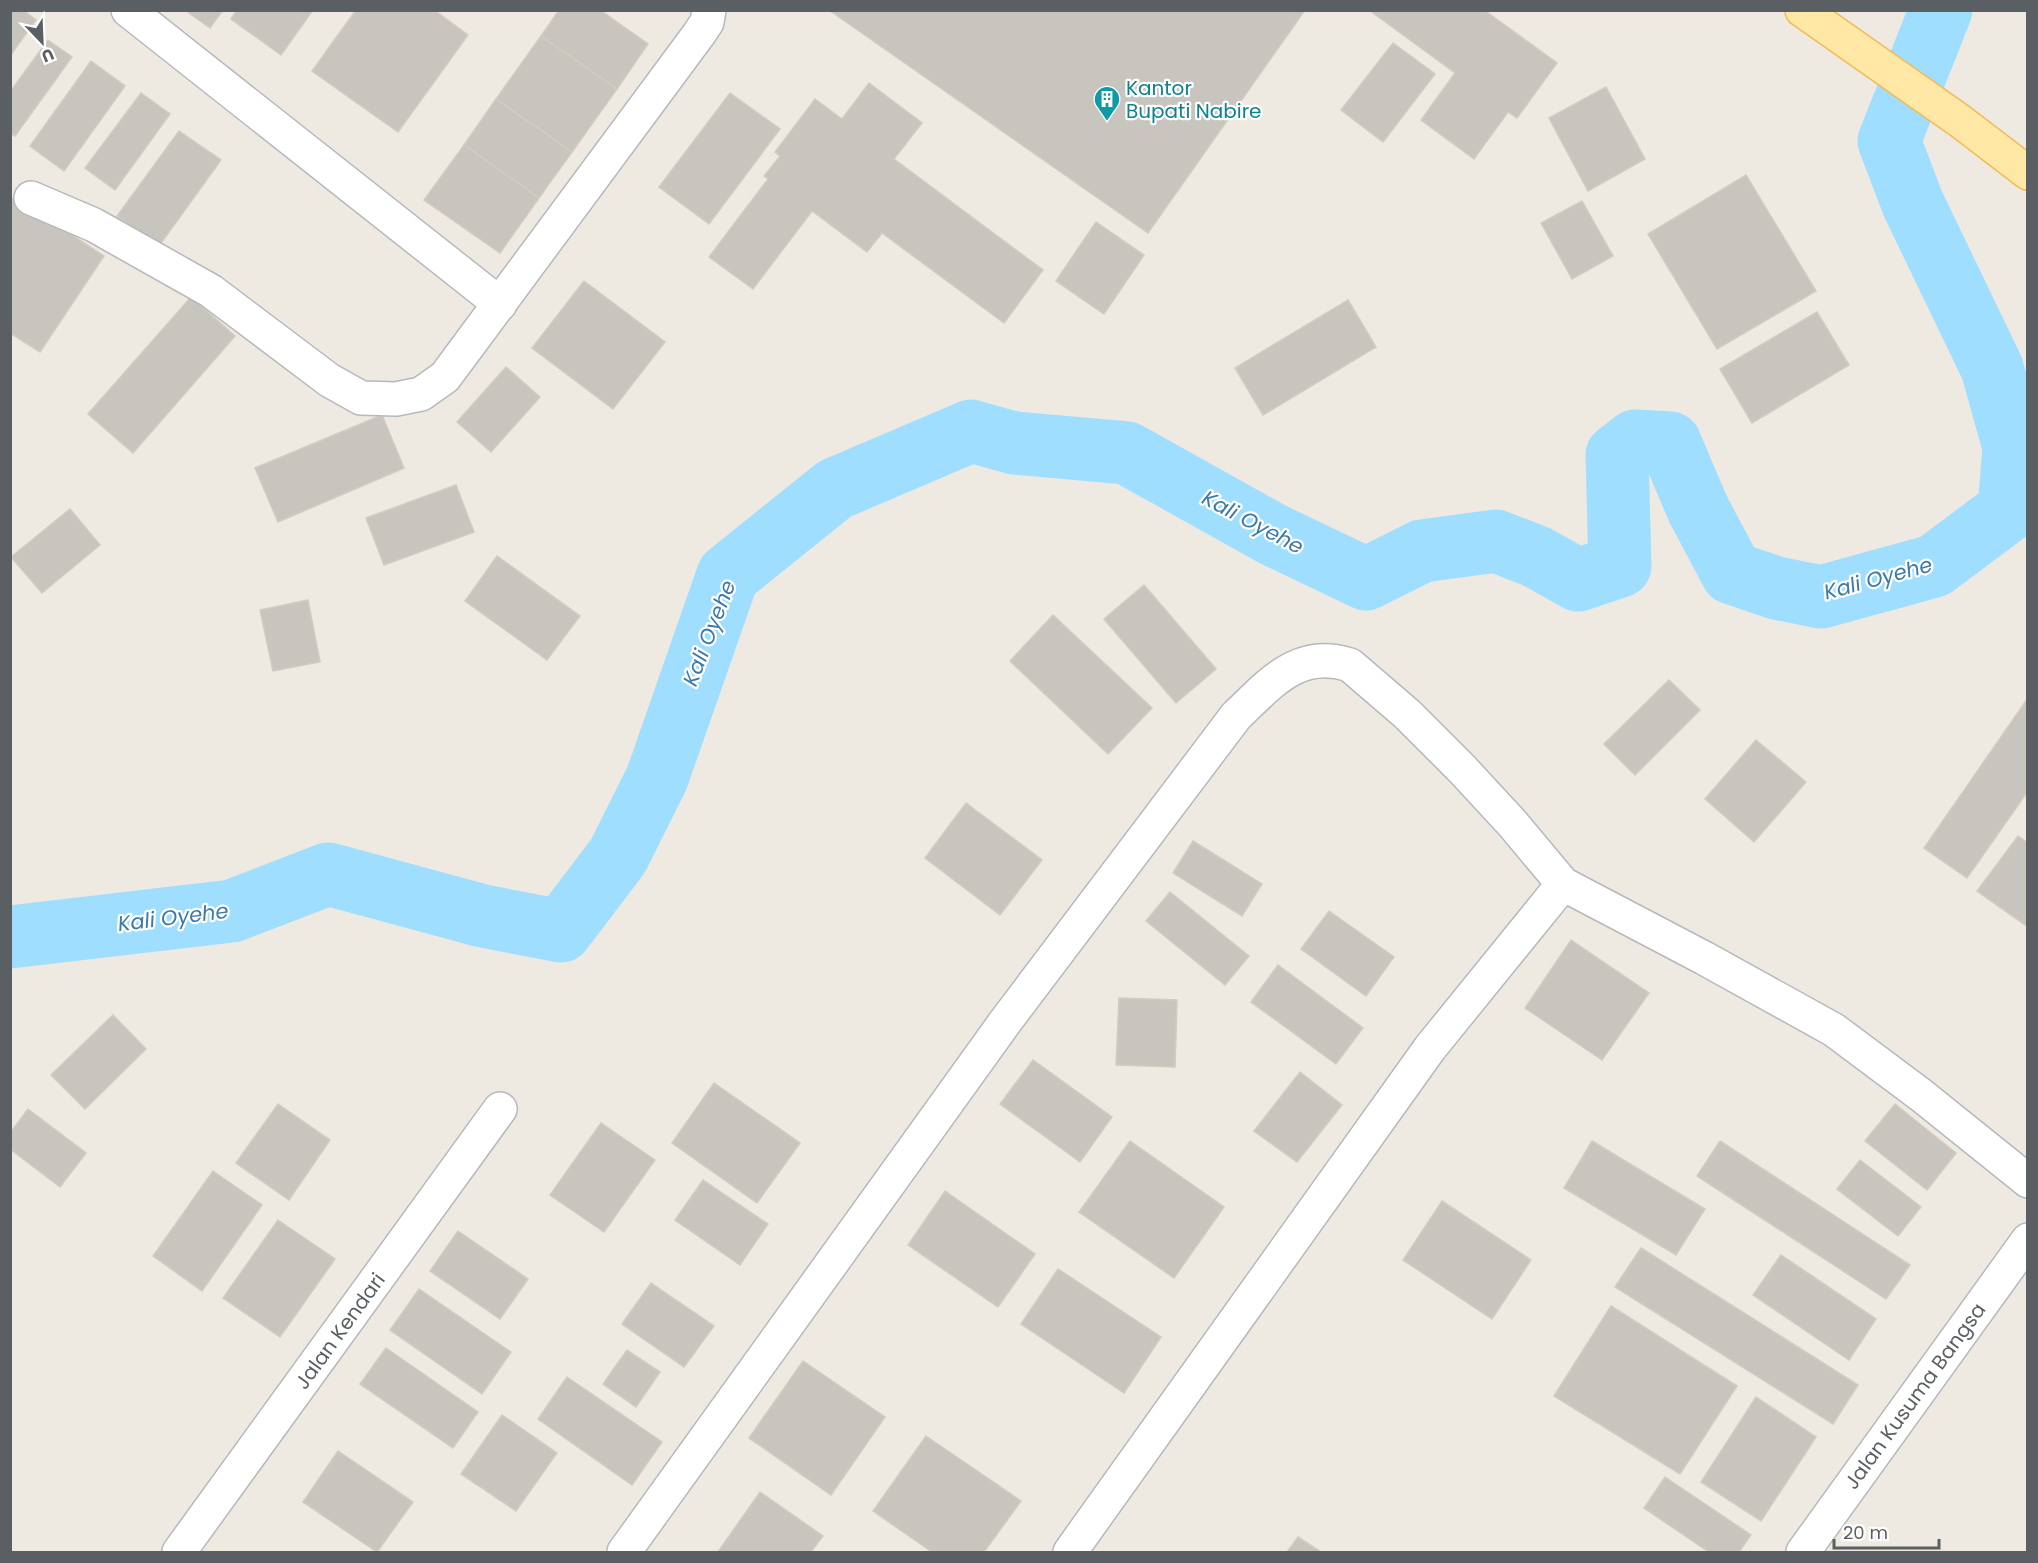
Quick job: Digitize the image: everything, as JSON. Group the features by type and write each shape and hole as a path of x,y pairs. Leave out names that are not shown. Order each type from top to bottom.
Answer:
{"main road":[{"path":"1803,10 1850,46 1960,121 2028,174"}],"street":[{"path":"128,10 500,304"},
{"path":"31,198 94,225 211,291 329,380 361,398 396,399 421,394 445,376 500,304 699,34 707,22 708,10"},
{"path":"624,1552 1005,1022 1236,716 1280,674 1304,664 1320,660 1340,661 1350,665 1407,714 1463,770 1512,823 1563,884 1834,1030 1921,1095 2028,1181"},
{"path":"1070,1552 1430,1048 1563,884"},
{"name":"Jalan Kendari","path":"179,1552 500,1109"},
{"name":"Jalan Kusuma Bangsa","path":"1803,1552 2028,1240"}],"building":[{"path":"10,10 23,10 36,20 10,56"},
{"path":"185,10 223,10 210,28"},
{"path":"237,10 313,10 281,55 231,19"},
{"path":"356,10 434,10 468,35 398,132 312,71"},
{"path":"559,10 600,10 648,44 617,89 541,36"},
{"name":"Kantor Bupati Nabire","path":"829,10 1305,10 1148,233"},
{"path":"1369,10 1484,10 1557,63 1517,118 1508,112 1474,159 1421,120 1455,73"},
{"path":"541,36 617,89 572,152 496,99"},
{"path":"48,40 72,57 15,136 10,133 10,92"},
{"path":"1393,43 1435,74 1383,142 1341,110"},
{"path":"91,61 125,86 64,171 30,146"},
{"path":"869,83 922,123 894,159 1043,270 1004,323 882,233 867,252 812,211 753,289 709,257 768,179 764,176 780,156 775,152 815,99 842,119"},
{"path":"1606,87 1645,159 1588,191 1549,118"},
{"path":"141,93 170,114 115,190 85,168"},
{"path":"730,93 780,129 709,224 659,187"},
{"path":"496,99 572,152 539,198 464,145"},
{"path":"179,131 221,160 159,246 117,216"},
{"path":"464,145 539,198 500,253 424,200"},
{"path":"1746,175 1816,291 1717,349 1648,234"},
{"path":"14,197 104,256 40,352 10,333 10,203"},
{"path":"1582,201 1613,256 1572,279 1541,223"},
{"path":"1096,222 1144,255 1104,314 1056,281"},
{"path":"584,281 665,342 613,409 532,348"},
{"path":"191,297 235,336 133,453 88,414"},
{"path":"1348,300 1376,347 1263,415 1235,368"},
{"path":"1817,312 1849,365 1752,423 1720,369"},
{"path":"506,367 540,397 491,452 457,422"},
{"path":"382,415 404,468 278,522 255,468"},
{"path":"456,485 474,532 384,565 366,518"},
{"path":"70,509 100,545 42,593 11,557"},
{"path":"497,556 580,616 547,660 465,601"},
{"path":"1144,585 1216,669 1176,703 1104,619"},
{"path":"308,600 320,662 273,671 260,610"},
{"path":"1053,615 1152,708 1108,754 1010,661"},
{"path":"1669,680 1700,710 1635,775 1604,744"},
{"path":"2028,698 2028,791 1967,878 1924,848"},
{"path":"1756,740 1806,782 1754,842 1705,799"},
{"path":"966,803 1042,860 1000,915 925,858"},
{"path":"2018,836 2028,843 2028,927 1977,891"},
{"path":"1193,841 1262,884 1242,916 1173,873"},
{"path":"1170,892 1249,956 1225,985 1146,921"},
{"path":"1329,911 1394,957 1366,996 1301,949"},
{"path":"1571,940 1649,993 1602,1060 1525,1008"},
{"path":"1278,965 1363,1028 1336,1064 1251,1002"},
{"path":"1119,998 1177,1000 1175,1067 1116,1065"},
{"path":"113,1015 146,1049 85,1109 51,1075"},
{"path":"1033,1060 1112,1117 1080,1162 1000,1104"},
{"path":"1300,1072 1342,1105 1297,1162 1254,1131"},
{"path":"714,1083 800,1143 757,1203 672,1143"},
{"path":"278,1104 330,1140 289,1200 236,1163"},
{"path":"1895,1104 1956,1153 1927,1190 1865,1141"},
{"path":"28,1109 86,1153 60,1187 10,1149 10,1133"},
{"path":"601,1123 655,1160 604,1232 550,1195"},
{"path":"1130,1141 1224,1207 1174,1278 1079,1212"},
{"path":"1592,1141 1705,1209 1676,1255 1564,1188"},
{"path":"1720,1141 1910,1265 1886,1299 1697,1176"},
{"path":"1860,1160 1921,1207 1898,1236 1837,1189"},
{"path":"213,1171 262,1205 202,1291 153,1256"},
{"path":"703,1180 768,1224 740,1265 675,1220"},
{"path":"945,1191 1035,1254 998,1307 908,1245"},
{"path":"1442,1201 1531,1260 1492,1319 1403,1260"},
{"path":"278,1220 335,1259 280,1337 223,1298"},
{"path":"458,1231 528,1279 500,1319 430,1271"},
{"path":"1641,1248 1858,1385 1833,1424 1615,1287"},
{"path":"1781,1255 1876,1319 1849,1360 1753,1295"},
{"path":"1058,1269 1161,1337 1124,1393 1021,1324"},
{"path":"651,1283 714,1326 684,1367 622,1324"},
{"path":"419,1289 511,1352 482,1394 390,1330"},
{"path":"1611,1306 1737,1386 1680,1474 1554,1396"},
{"path":"386,1348 478,1412 453,1448 360,1384"},
{"path":"627,1350 660,1372 636,1407 603,1384"},
{"path":"803,1361 885,1417 831,1495 749,1438"},
{"path":"567,1377 662,1442 632,1485 538,1419"},
{"path":"1756,1397 1816,1437 1761,1521 1701,1482"},
{"path":"502,1415 557,1453 516,1511 461,1474"},
{"path":"926,1436 1021,1501 984,1552 932,1552 873,1511"},
{"path":"338,1451 413,1502 377,1552 303,1502"},
{"path":"1665,1477 1751,1535 1739,1552 1709,1552 1644,1508"},
{"path":"760,1492 823,1536 811,1552 718,1552"},
{"path":"1298,1537 1321,1552 1287,1552"}],"waterway":[{"name":"Kali Oyehe","path":"10,937 232,911 328,874 483,916 561,931 618,856 657,778 728,575 835,489 971,431 1014,443 1127,453 1272,534 1366,579 1422,551 1496,541 1537,557 1578,580 1620,566 1617,455 1635,441 1670,443 1698,509 1732,573 1776,588 1821,597 1934,566 2009,510 2014,447 1992,368 1913,204 1889,141 1941,10"}],"place":[{"name":"Kantor Bupati Nabire","path":"1107,122"}]}
